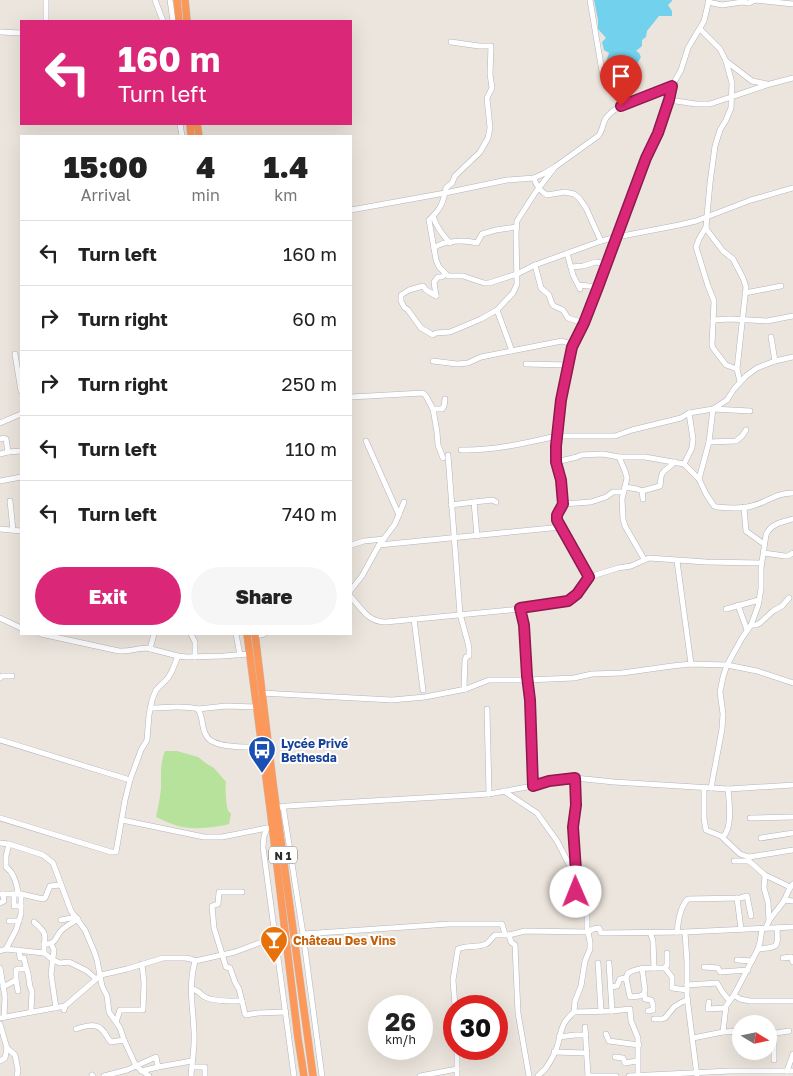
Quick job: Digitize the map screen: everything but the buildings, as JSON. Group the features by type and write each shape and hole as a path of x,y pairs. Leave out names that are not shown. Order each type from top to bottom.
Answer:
{"highway":[{"path":"177,0 179,20"},
{"path":"185,0 187,20"},
{"name":"N 1","path":"247,635 262,747 277,807 270,828 304,1076"},
{"name":"N 1","path":"255,635 313,1076"}],"street":[{"path":"46,0 46,20"},
{"path":"155,0 163,20"},
{"path":"170,0 173,20"},
{"path":"590,0 603,77 623,97 638,100"},
{"path":"589,577 557,520 557,515 563,504 561,480 556,462 557,436 561,400 572,347 608,264 646,158 658,133 672,86 681,70 688,48 704,21 708,1 722,5 742,1 749,3 753,1 766,1 793,4"},
{"path":"700,30 720,49 726,61 732,83 731,108 720,130 715,146 706,227 696,247 714,301 713,348 726,365 737,369"},
{"path":"0,32 20,33"},
{"path":"451,42 491,46 490,74 492,88 487,98 490,128 488,138 480,152 455,176 452,183 446,188 440,208 429,220 436,260 448,276 463,276 484,283 489,282 517,274 535,265 601,241 679,225 751,200 793,188"},
{"path":"726,61 752,81 770,84"},
{"path":"669,100 710,104 793,78"},
{"path":"352,210 507,180 534,178 555,167 601,133 606,118 621,106 672,86"},
{"path":"445,274 438,277 434,282 436,296 423,286 409,290 401,295 404,307 421,328 432,335 450,332 481,319 497,310 515,289 517,284 517,222 555,167"},
{"path":"534,178 539,189 547,195 565,192 574,194 579,198 586,208 601,241"},
{"path":"433,216 439,229 450,243"},
{"path":"434,248 437,245 459,241 477,243 482,234 516,227"},
{"path":"706,227 723,251 733,259 746,288 737,369 740,382"},
{"path":"567,253 579,287 598,287"},
{"path":"571,267 596,262 608,264"},
{"path":"535,265 541,288 549,295 552,304 563,310 568,318 584,323"},
{"path":"746,293 781,286"},
{"path":"497,310 512,351"},
{"path":"713,320 767,321 793,316"},
{"path":"771,337 775,362"},
{"path":"433,361 457,364 468,363 481,358 562,341 568,342 572,347"},
{"path":"15,354 20,385"},
{"path":"699,479 709,442 713,409 726,400 746,376 758,368 793,357"},
{"path":"526,364 568,365"},
{"path":"352,398 423,393 433,409 438,445 446,456 460,614 469,649 469,656 465,660 464,686 466,689"},
{"path":"433,409 444,408 445,399"},
{"path":"461,450 528,443 557,436 616,436 632,430 681,418 689,413 713,409 750,411"},
{"path":"684,464 692,448 693,439 689,413"},
{"path":"0,423 20,414"},
{"path":"709,442 736,441 746,430"},
{"path":"0,439 6,439 8,452"},
{"path":"366,441 399,515"},
{"path":"0,454 20,451"},
{"path":"556,462 581,455 603,454 619,457 645,457 684,464 699,479 706,494 716,508 752,506 778,495 793,493"},
{"path":"619,457 625,470 626,478 622,499 623,519 644,559"},
{"path":"563,504 590,502 624,489 642,491 660,486 662,484 662,472 675,462"},
{"path":"0,481 20,477"},
{"path":"642,491 643,499"},
{"path":"451,505 493,500 496,502"},
{"path":"10,501 13,530"},
{"path":"352,589 362,576 379,545 395,524 404,502"},
{"path":"474,502 477,536"},
{"path":"744,507 746,531 764,544"},
{"path":"711,788 722,729 723,714 720,692 723,677 727,665 751,625 758,606 761,589 761,563 768,531 772,526 793,519"},
{"path":"379,545 562,527"},
{"path":"0,529 20,531"},
{"path":"352,544 384,539"},
{"path":"764,553 788,556 793,552"},
{"path":"352,598 368,617 386,622 568,601 577,594 589,577 631,566 644,559 761,563"},
{"path":"677,561 691,664"},
{"path":"751,625 760,623 789,598"},
{"path":"726,610 759,600"},
{"path":"738,605 747,630"},
{"path":"520,608 524,625 530,705 533,786"},
{"path":"0,618 20,628"},
{"path":"414,619 423,690"},
{"path":"46,635 126,652 142,648 178,656 195,657 249,654"},
{"path":"150,649 154,635"},
{"path":"192,635 195,642 195,657"},
{"path":"236,635 240,655"},
{"path":"0,818 114,853 117,851 130,780 141,750 147,740 150,708 154,694 168,678 178,656"},
{"path":"262,693 392,700 425,697 466,689 489,680 574,678 592,674 622,673 691,664 727,665 757,671 793,683"},
{"path":"1,677 12,676"},
{"path":"150,708 256,707"},
{"path":"487,708 489,794"},
{"path":"198,709 203,719 205,734 210,741 229,746 262,747"},
{"path":"0,740 130,780"},
{"path":"574,1012 585,961 590,949 587,913 585,910 577,907 573,827 576,805 575,778"},
{"path":"322,1076 303,934 277,807 489,794 549,781 575,778 728,789 793,784"},
{"path":"704,788 706,830 723,838 766,875 791,885 784,900 764,928 758,948 748,970 725,1008 722,1032"},
{"path":"723,838 726,835 729,824 728,789"},
{"path":"504,791 537,813 557,841 571,868 576,871"},
{"path":"750,818 793,817"},
{"path":"122,820 216,838 270,828"},
{"path":"270,828 264,836 262,847 294,1076"},
{"path":"762,838 793,833"},
{"path":"0,843 10,844 47,858 53,863 71,910 85,930 94,951 102,986 108,1000 109,1012 120,1028 136,1066 149,1076"},
{"path":"2,949 16,930 22,906 17,883 11,870 6,868 6,856 10,844"},
{"path":"734,861 793,850"},
{"path":"0,857 6,856"},
{"path":"766,875 764,888 768,902 769,921"},
{"path":"0,903 4,901 2,894 18,894 43,899 50,886 61,885"},
{"path":"242,892 219,892 218,904 212,906 214,928 226,967 230,968 235,982 240,989 246,1015 286,1012"},
{"path":"677,932 684,903 688,899 740,898 747,896 750,916"},
{"path":"737,898 741,928"},
{"path":"784,900 793,901"},
{"path":"61,920 77,918"},
{"path":"44,944 51,944 62,930 77,918"},
{"path":"9,921 19,921"},
{"path":"34,922 44,932 44,954"},
{"path":"303,934 450,924 502,924 511,942 515,945 518,1013 529,1076"},
{"path":"454,995 453,980 458,949 465,946 484,945 495,935 525,931 588,932 599,928 601,932 685,932 793,927"},
{"path":"758,948 772,948 776,945 778,942 777,928"},
{"path":"650,932 654,968"},
{"path":"685,932 688,962 688,1000 697,1074"},
{"path":"0,968 6,997 2,1017 64,1008 101,975 163,958 185,958 195,961 222,956 275,938"},
{"path":"51,944 54,950 51,974 56,1008"},
{"path":"2,949 44,954 60,963 69,962 96,979"},
{"path":"19,950 20,958 24,958"},
{"path":"26,951 26,957 24,958 25,969 28,973 32,991 32,1012"},
{"path":"665,968 667,965 667,953"},
{"path":"783,958 791,957 793,962"},
{"path":"737,960 752,961"},
{"path":"191,1076 194,1032 191,976 195,961"},
{"path":"598,962 601,1011"},
{"path":"609,963 612,1011"},
{"path":"116,1022 120,1010 143,1010 144,983 142,964"},
{"path":"704,967 718,968 719,972 748,970"},
{"path":"643,995 630,997 626,978 628,973 642,968 665,968"},
{"path":"642,968 645,990 643,995"},
{"path":"665,968 672,977 672,988 717,983 729,1000"},
{"path":"18,990 16,970 25,969"},
{"path":"3,987 16,980 29,978"},
{"path":"611,987 617,986 620,979 626,978"},
{"path":"599,982 610,980"},
{"path":"192,989 199,991 204,997 208,998 223,1001 242,1001"},
{"path":"643,995 645,999 652,1001 653,1010 648,1012"},
{"path":"734,995 740,999 750,1001 793,1001"},
{"path":"654,1019 665,1018 674,1007 688,1000"},
{"path":"709,1002 708,1010 725,1008"},
{"path":"538,1076 545,1070 558,1046 566,1019 574,1012 630,1009 639,1045 638,1076"},
{"path":"76,1029 89,1025 96,1026 102,1029 111,1042 124,1040"},
{"path":"585,1027 588,1076 616,1076"},
{"path":"0,1028 7,1048 15,1055 18,1076"},
{"path":"693,1038 732,1031"},
{"path":"778,1032 790,1031"},
{"path":"606,1034 609,1041 639,1045"},
{"path":"559,1038 586,1035"},
{"path":"0,1061 5,1058 7,1048"},
{"path":"554,1052 587,1053"},
{"path":"629,1076 730,1071 781,1074 790,1071 793,1054"},
{"path":"104,1076 136,1066 156,1057 158,1067"},
{"path":"615,1057 623,1057 625,1063 637,1061"},
{"path":"457,1060 457,1076"},
{"path":"141,1071 158,1067 192,1064 204,1067 205,1076"},
{"path":"420,1076 457,1069"}],"green space":[{"path":"165,751 177,751 198,757 214,768 226,782 227,804 231,814 229,824 190,828 175,825 156,817"}],"water":[{"path":"594,0 672,0 668,5 672,11 672,16 659,16 647,31 646,37 642,40 642,46 636,51 641,57 637,64 639,67 629,76 627,86 623,86 619,81 611,80 606,62 609,53 604,50 602,42 606,38 598,29"}],"place":[{"name":"Lycée Privé Bethesda","path":"262,774"},
{"name":"Château Des Vins","path":"274,964"}],"route":[{"path":"576,892 573,827 576,805 575,778 549,781 533,786 531,710 524,625 520,608 568,601 577,594 589,577 557,520 557,515 563,504 561,480 555,456 561,400 572,347 608,264 646,158 658,133 672,86 621,106"}]}
